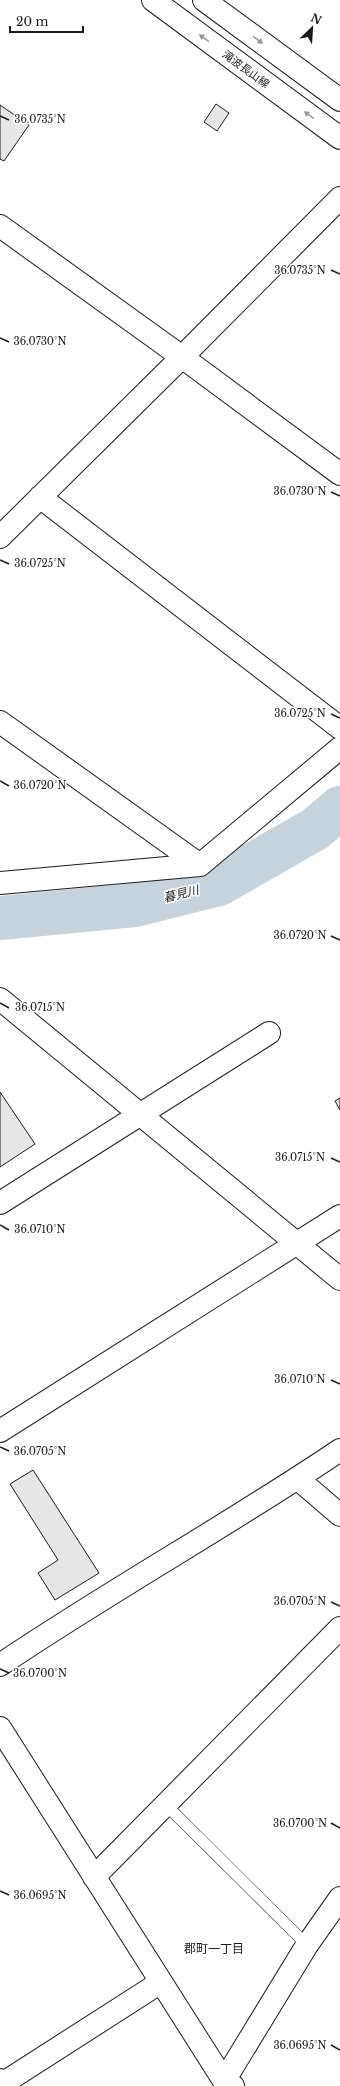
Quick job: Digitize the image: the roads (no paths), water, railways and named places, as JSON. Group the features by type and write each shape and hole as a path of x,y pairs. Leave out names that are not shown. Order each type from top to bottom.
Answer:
{"street":[{"name":"滝波長山線","path":"153,0 340,138"},
{"path":"204,0 340,100"},
{"path":"0,537 340,198"},
{"path":"0,226 182,357 340,474"},
{"path":"40,497 340,728"},
{"path":"0,722 200,865"},
{"path":"0,883 200,865 340,748"},
{"path":"0,999 340,1279"},
{"path":"0,1203 269,1033"},
{"path":"0,1431 340,1216"},
{"path":"0,1666 44,1636 298,1479 340,1450"},
{"path":"298,1479 340,1515"},
{"path":"94,1877 340,1628"},
{"path":"0,1728 161,1982 228,2084 307,1945 340,1898"},
{"path":"2,2083 161,1982"}],"lane":[{"path":"165,1804 307,1945"}],"waterway":[{"name":"暮見川","path":"0,918 135,905 219,884 315,829 340,808"}],"district":[{"name":"郡町一丁目","path":"214,1949"}]}
